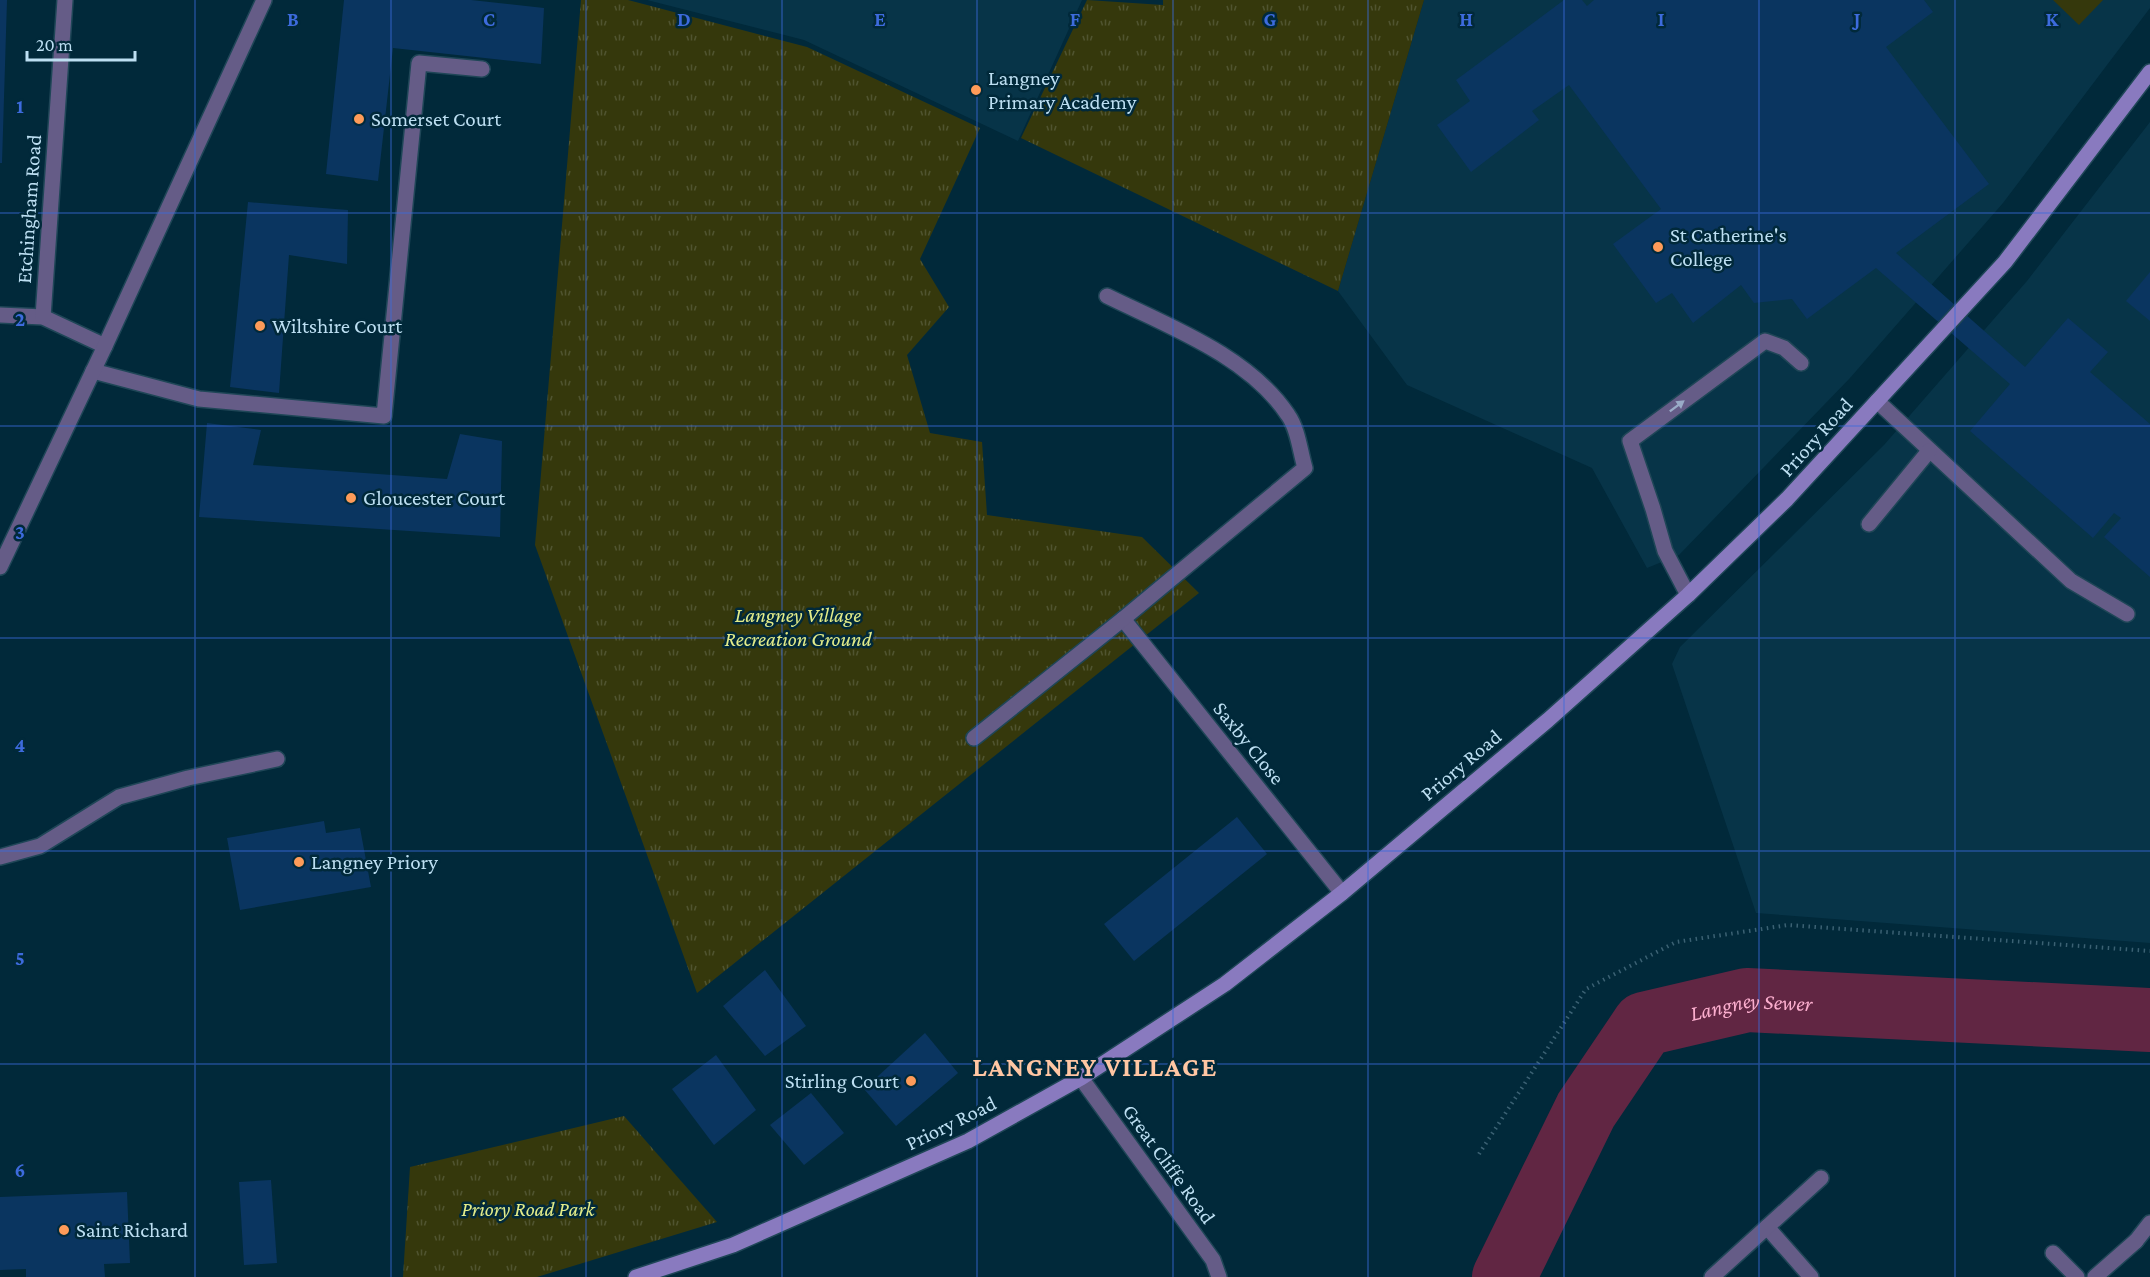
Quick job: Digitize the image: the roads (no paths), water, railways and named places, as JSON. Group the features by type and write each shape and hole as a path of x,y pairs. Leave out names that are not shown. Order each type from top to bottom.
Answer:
{"street":[{"name":"Etchingham Road","path":"43,317 65,0"},
{"path":"0,567 105,346 264,0"},
{"path":"93,371 199,399 384,416 419,63 482,69"},
{"name":"Priory Road","path":"636,1277 733,1245 968,1141 1081,1078 1225,984 1342,893 1548,720 1688,595 1788,499 2005,261 2150,72"},
{"path":"974,738 1123,619 1305,468 1289,416 1256,379 1208,346 1107,296"},
{"path":"0,315 43,317 105,346"},
{"path":"1688,595 1665,551 1630,441 1765,341 1784,348 1801,363"},
{"path":"1877,401 2072,581 2127,614"},
{"path":"1869,524 1929,450"},
{"name":"Saxby Close","path":"1123,619 1342,893"},
{"path":"0,857 40,846 119,797 188,778 277,759"},
{"name":"Great Cliffe Road","path":"1081,1078 1213,1260 1219,1277"},
{"path":"1712,1277 1821,1178"},
{"path":"2096,1277 2136,1241 2150,1223"},
{"path":"1767,1227 1811,1277"},
{"path":"2053,1253 2077,1277"}],"waterway":[{"name":"Langney Sewer","path":"1504,1277 1586,1110 1644,1024 1747,1000 2150,1020"}],"place":[{"name":"Langney Primary Academy","path":"976,90"},
{"name":"Somerset Court","path":"359,119"},
{"name":"St Catherine's College","path":"1658,247"},
{"name":"Wiltshire Court","path":"260,326"},
{"name":"Gloucester Court","path":"351,498"},
{"name":"Langney Priory","path":"299,862"},
{"name":"Stirling Court","path":"911,1081"},
{"name":"Saint Richard","path":"64,1230"}],"district":[{"name":"LANGNEY VILLAGE","path":"1095,1067"}],"park label":[{"name":"Langney Village Recreation Ground","path":"798,627"},
{"name":"Priory Road Park","path":"528,1209"}]}
